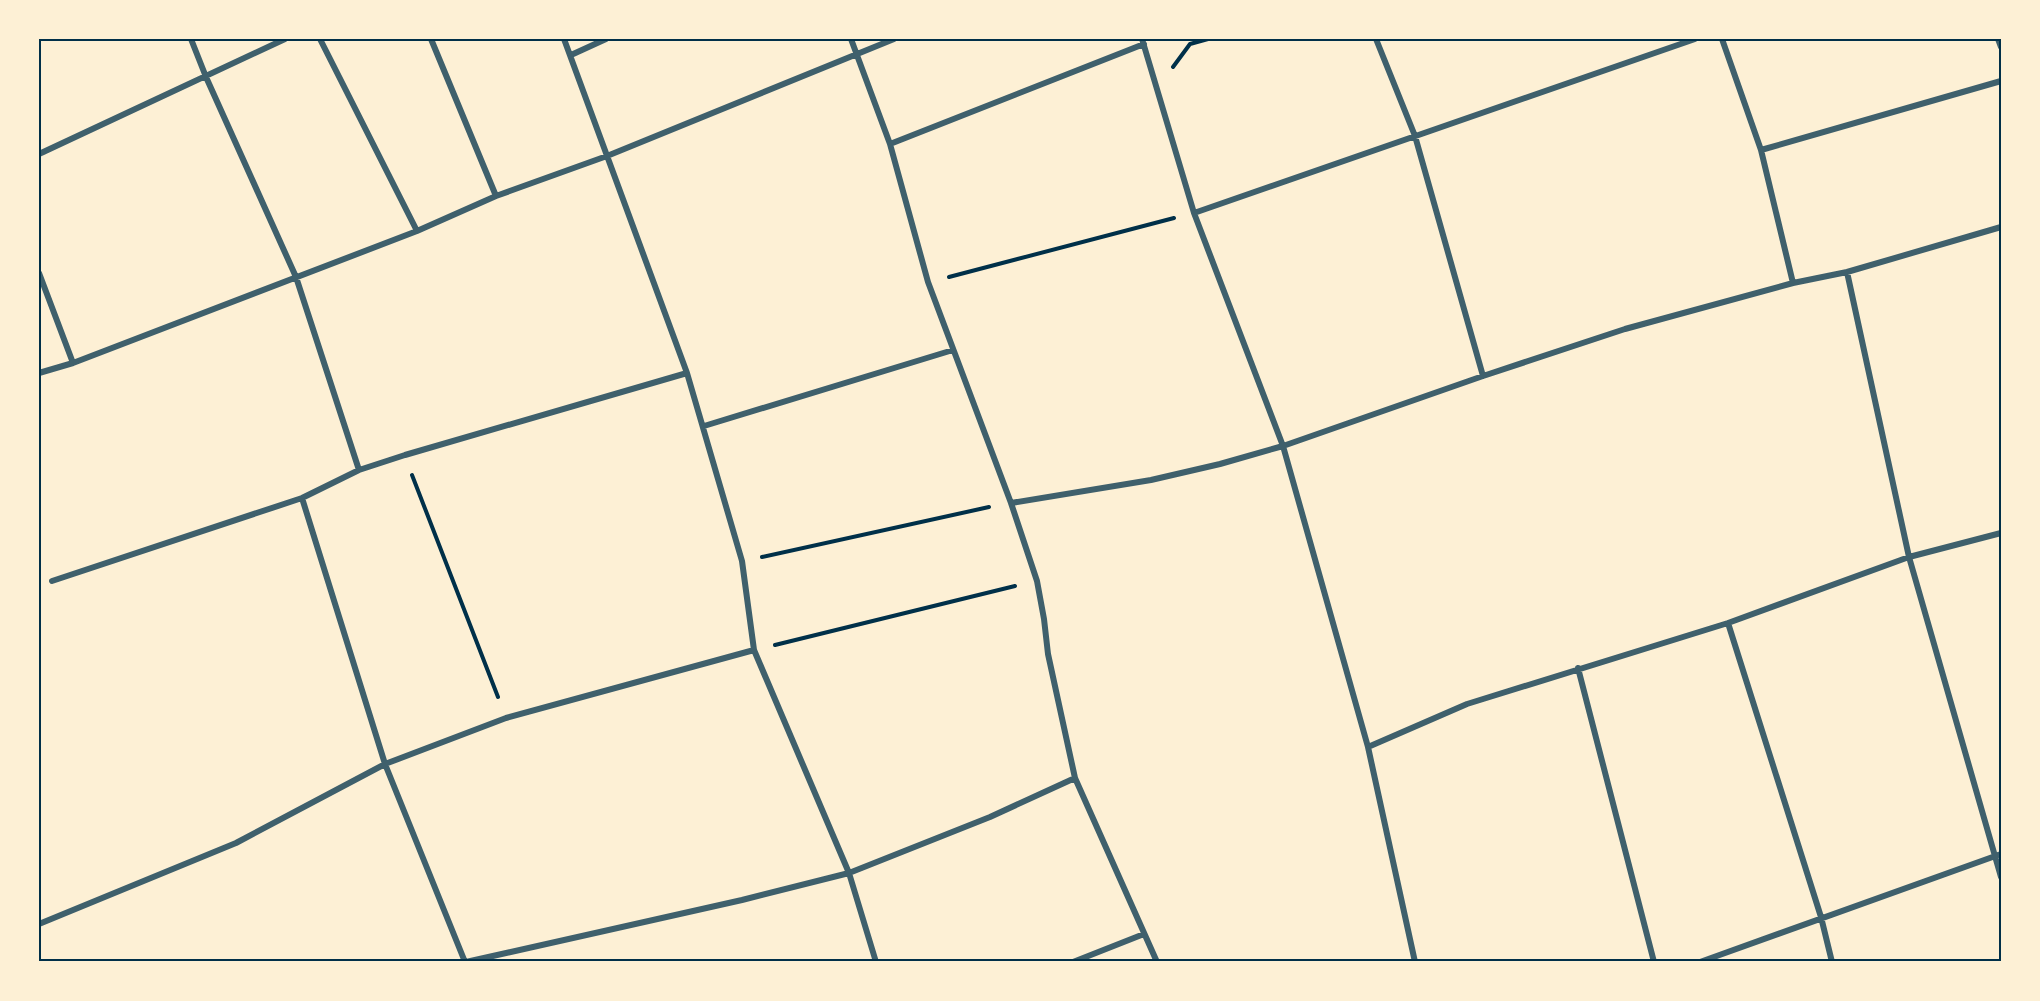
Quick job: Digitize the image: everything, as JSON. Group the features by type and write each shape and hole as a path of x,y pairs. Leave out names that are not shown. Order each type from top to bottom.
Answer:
{"street":[{"path":"191,39 296,277 359,470"},
{"path":"39,154 285,39"},
{"path":"320,39 417,231"},
{"path":"431,39 496,196"},
{"path":"564,39 687,373 704,426 742,561 754,650 849,873 876,962"},
{"path":"571,55 606,39"},
{"path":"851,39 890,144 928,282 1011,503 1037,581 1048,654 1075,778 1157,962"},
{"path":"39,373 73,363 417,231 496,196 608,156 894,39"},
{"path":"1376,39 1415,136 1483,376"},
{"path":"1194,213 1695,39"},
{"path":"1722,39 1761,150 1793,283"},
{"path":"1998,39 2001,47"},
{"path":"890,144 1143,42 1194,213 1283,446 1368,747 1415,962"},
{"path":"1761,150 2001,81"},
{"path":"1011,503 1188,472 1283,446 1625,329 1793,283 1847,272 2001,227"},
{"path":"1847,272 1909,556 1998,855 2001,877"},
{"path":"39,273 73,363"},
{"path":"704,426 953,350"},
{"path":"52,581 302,498 359,470 687,373"},
{"path":"302,498 386,764 466,962 730,903 849,873 990,817 1075,778"},
{"path":"1368,747 1467,704 1728,623 1909,556 2001,533"},
{"path":"1728,623 1821,917 1832,962"},
{"path":"39,924 236,843 386,764 506,718 754,650"},
{"path":"1578,668 1654,962"},
{"path":"1700,962 1998,855"},
{"path":"1073,962 1144,934"}],"path":[{"path":"1157,88 1190,44 1208,39"},
{"path":"928,282 1194,213"},
{"path":"405,455 506,718"},
{"path":"742,561 1011,503"},
{"path":"754,650 1037,581"}]}
